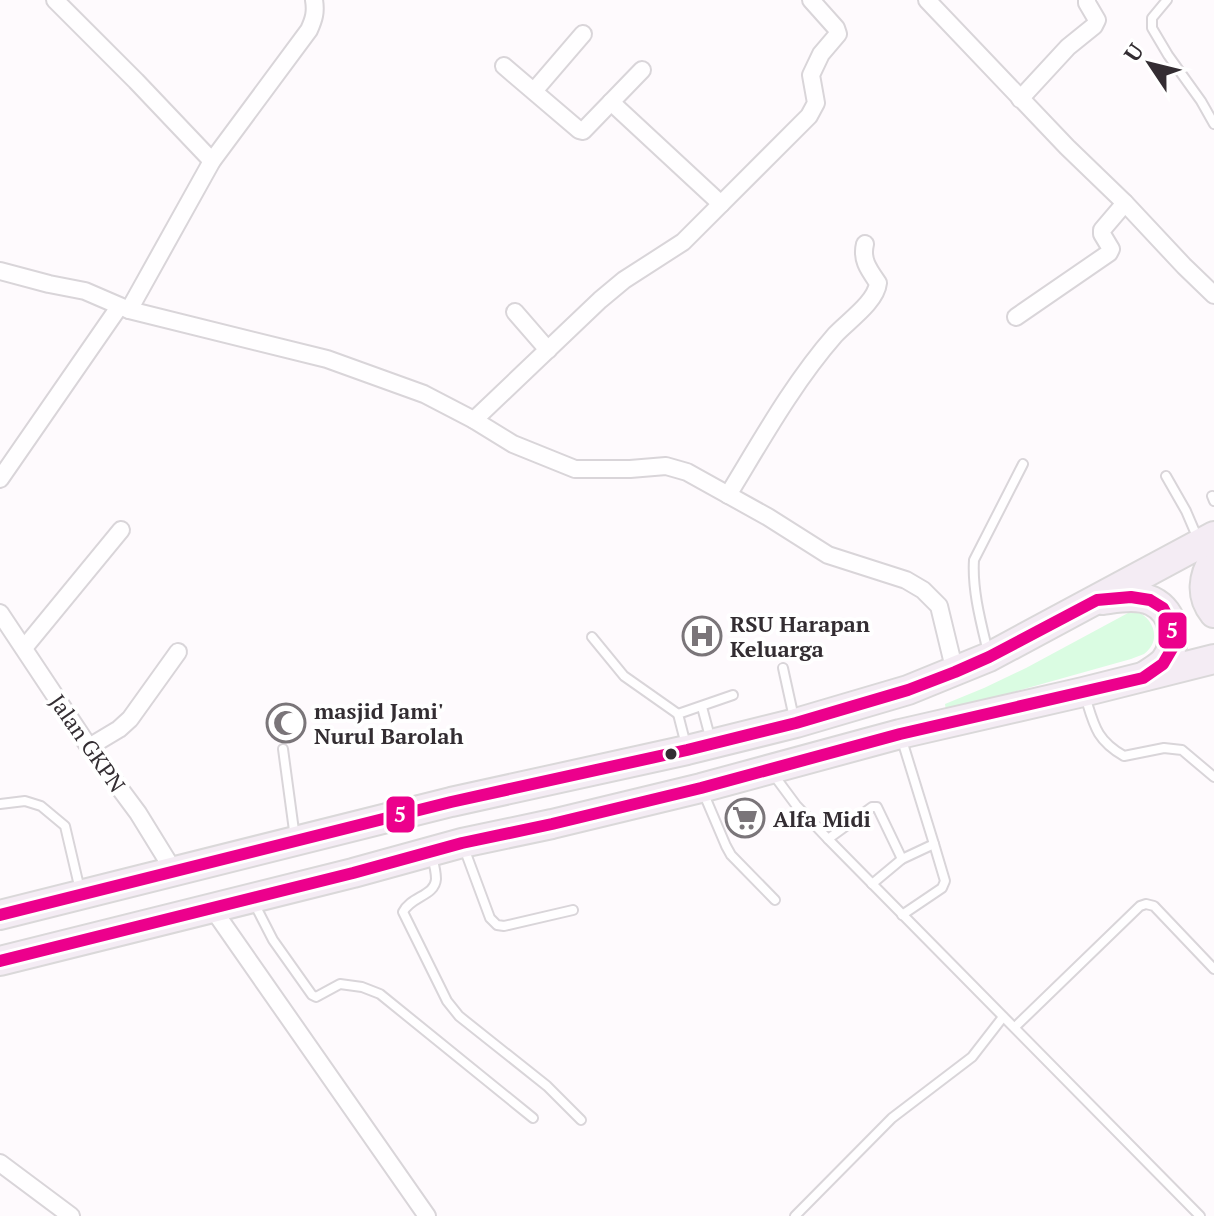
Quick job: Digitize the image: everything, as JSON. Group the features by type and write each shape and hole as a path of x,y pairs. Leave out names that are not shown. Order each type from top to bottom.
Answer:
{"highway":[{"path":"0,915 451,802 796,723 908,690 989,657 1209,546 1203,586 1208,606 1214,613"},
{"path":"1097,600 1131,597 1150,600 1163,608 1172,625 1173,647 1163,664 1143,678"},
{"path":"0,961 462,843 701,788 900,734 1214,659"}],"street":[{"path":"55,0 212,161"},
{"path":"0,479 124,309 212,161 309,30 316,11 314,0"},
{"path":"474,420 624,280 683,242 809,116 816,103 811,75 821,54 838,34 811,0"},
{"path":"927,0 1214,295"},
{"path":"1020,99 1068,47 1094,26 1097,20 1087,0"},
{"path":"534,91 583,34"},
{"path":"504,66 583,131 642,70"},
{"path":"611,102 721,204"},
{"path":"1016,317 1109,253 1111,249 1102,230 1125,203"},
{"path":"728,495 807,371 835,335 875,295 878,283 867,266 863,254 865,244"},
{"path":"0,271 85,291 124,309 327,359 424,394 513,444 575,469 666,466 687,472 828,555 906,580 923,590 939,606 955,672"},
{"path":"515,312 548,350"},
{"path":"24,648 121,530"},
{"name":"Jalan GKPN","path":"0,613 89,747 138,813 175,873"},
{"path":"89,747 130,719 178,652"},
{"path":"212,908 427,1216"},
{"path":"0,1163 71,1216"}],"lane":[{"path":"1167,0 1152,18 1152,28 1214,124"},
{"path":"989,657 979,615 974,560 1023,464"},
{"path":"1166,476 1209,546"},
{"path":"592,637 624,676 678,714 699,747"},
{"path":"783,668 796,723"},
{"path":"1083,692 1099,736 1109,748 1124,756 1164,748 1182,750 1214,777"},
{"path":"678,714 733,695"},
{"path":"699,747 702,707"},
{"path":"900,734 945,881 942,888 902,915"},
{"path":"283,749 295,842"},
{"path":"768,768 796,805 828,839 1200,1216"},
{"path":"701,788 731,855 775,900"},
{"path":"0,804 25,801 41,806 65,826 81,894"},
{"path":"828,839 875,806 902,859"},
{"path":"462,843 490,918 497,925 573,910"},
{"path":"872,884 902,859 934,844"},
{"path":"431,852 436,880 432,890 408,903 403,912 447,1001 459,1016 547,1086 581,1120"},
{"path":"251,898 273,940 312,995 321,996 340,984 362,987 380,994 533,1118"},
{"path":"1015,1027 1140,906 1146,904 1154,906 1214,969"},
{"path":"795,1216 892,1118 972,1057 1003,1017"}],"green space":[{"path":"1136,611 1147,619 1154,630 1153,643 1144,654 946,711 945,704 1026,668"}],"transit line":[{"name":"5","path":"0,915 451,802 796,723 908,690 955,672 1097,600 1131,597 1150,600 1163,608 1172,625 1173,647 1163,664 1143,678 900,734 701,788 462,843 0,961"}],"place":[{"name":"RSU Harapan Keluarga","path":"702,636"},
{"name":"masjid Jami' Nurul Barolah","path":"286,723"},
{"name":"Alfa Midi","path":"745,818"}]}
